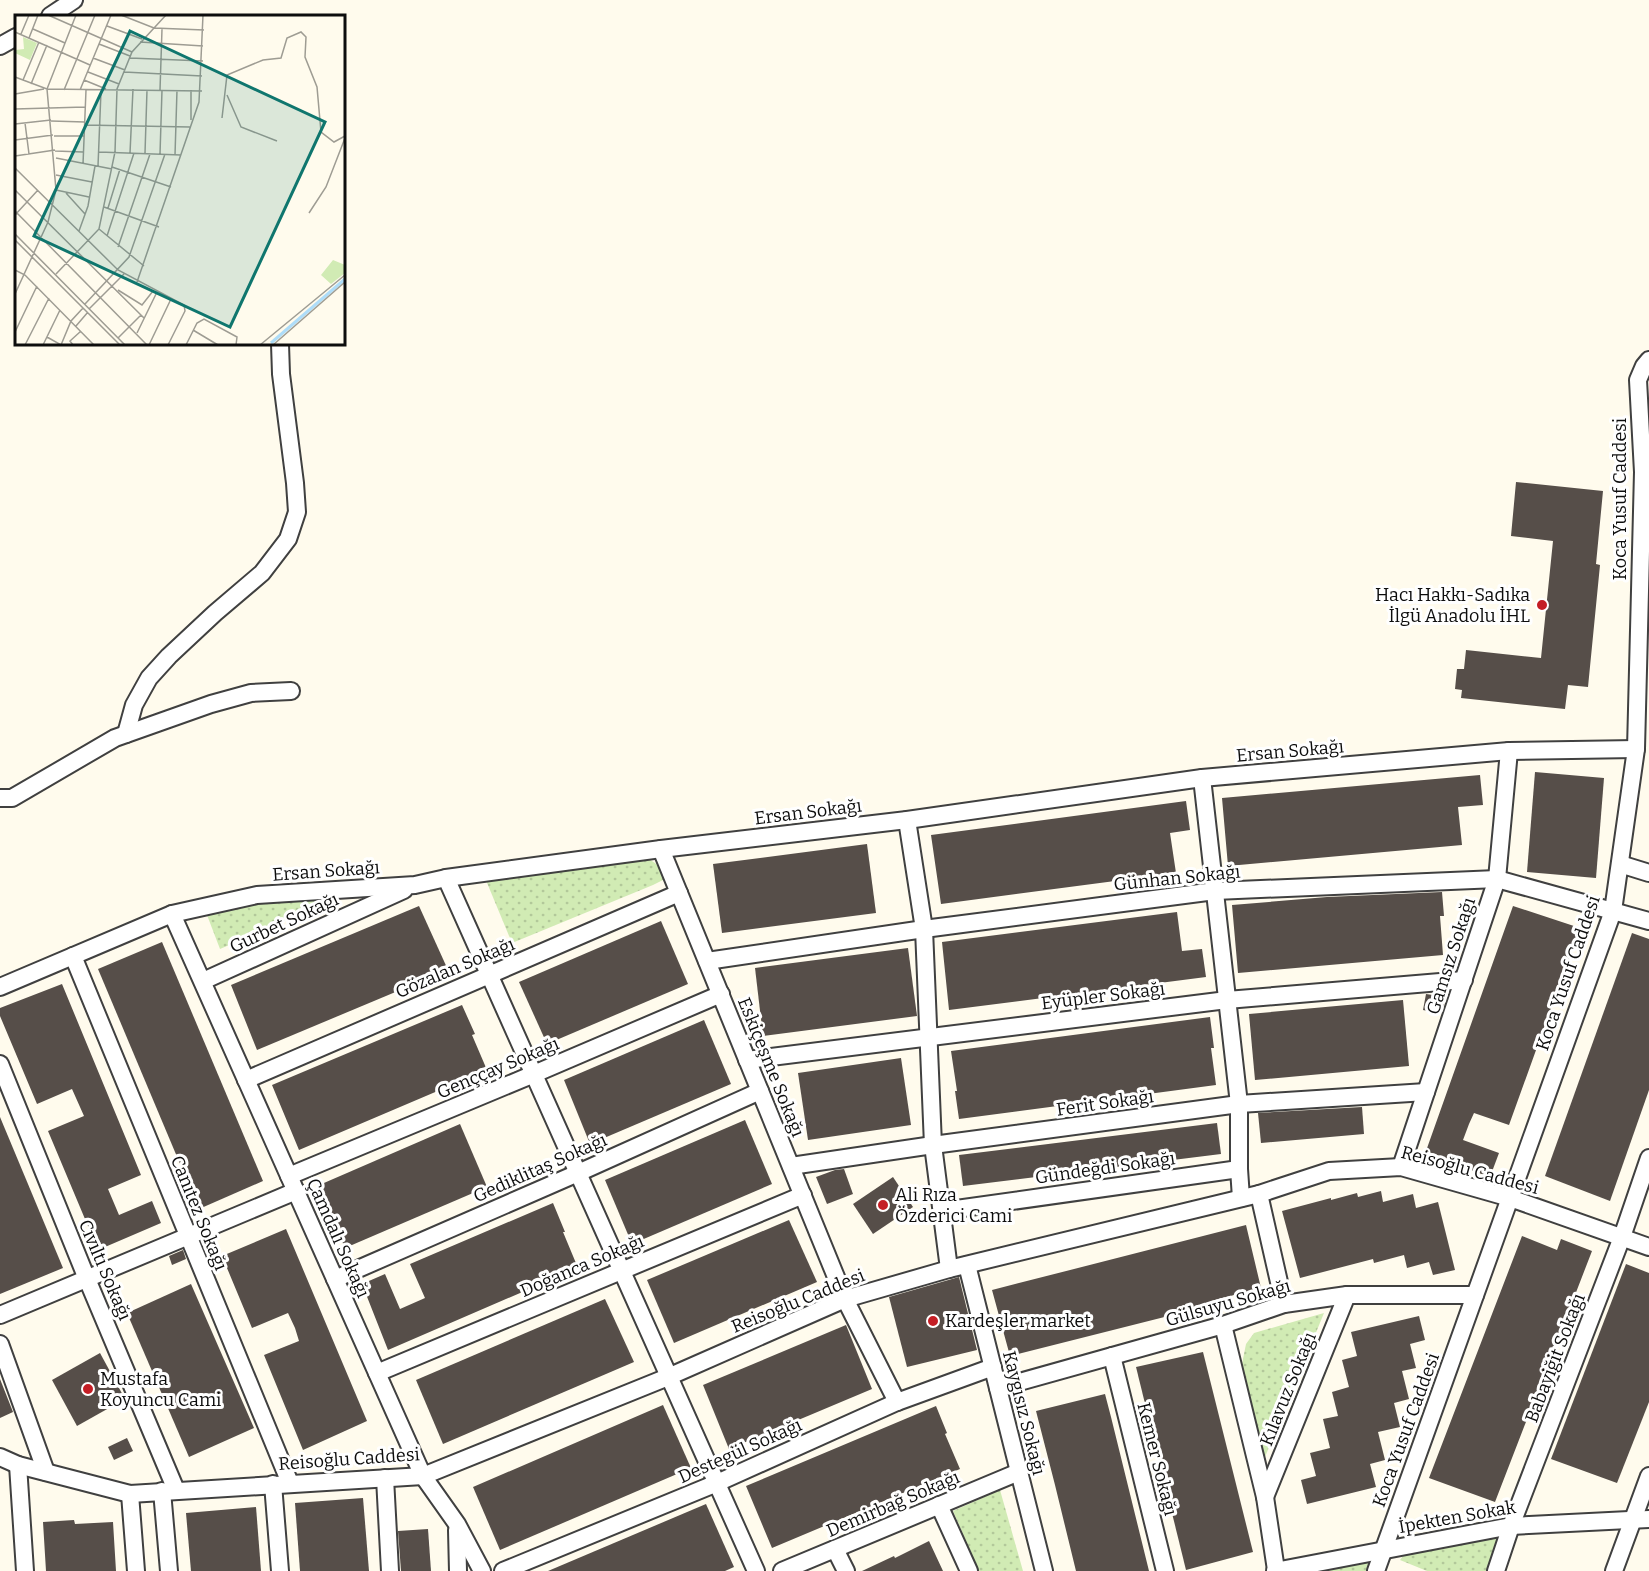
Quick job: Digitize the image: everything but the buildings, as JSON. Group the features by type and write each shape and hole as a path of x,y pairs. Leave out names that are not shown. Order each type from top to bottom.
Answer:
{"street":[{"path":"52,15 74,0"},
{"path":"0,46 15,38"},
{"path":"126,734 134,705 149,678 214,613 262,573 288,539 297,512 296,483 281,374 280,345"},
{"name":"Koca Yusuf Caddesi","path":"1376,1571 1613,911 1636,749 1644,617 1646,472 1638,380 1649,360"},
{"path":"0,798 12,798 115,738 201,707 251,693 291,691"},
{"name":"Ersan Sokağı","path":"0,987 172,914 257,895 415,885 446,878 661,849 907,820 1202,778 1509,751 1636,749"},
{"name":"Gamsız Sokağı","path":"1401,1167 1497,879 1509,751"},
{"path":"1202,778 1239,1104 1241,1198"},
{"path":"907,820 924,929 933,1145 949,1269"},
{"name":"Eskiçeşme Sokağı","path":"661,849 845,1299 897,1402"},
{"path":"1620,864 1649,873"},
{"path":"446,878 756,1571"},
{"name":"Günhan Sokağı","path":"707,961 924,929 1215,891 1497,879 1649,921"},
{"name":"Gurbet Sokağı","path":"203,981 415,885"},
{"name":"Gözalan Sokağı","path":"246,1080 679,893"},
{"name":"Çamdalı Sokağı","path":"172,914 423,1476 457,1524 482,1571"},
{"name":"Canıtez Sokağı","path":"73,956 188,1236 282,1484 280,1571"},
{"name":"Eyüpler Sokağı","path":"747,1060 1227,1000 1464,981"},
{"name":"Genççay Sokağı","path":"0,1315 188,1236 293,1184 534,1074 721,994"},
{"name":"Cıvıltı Sokağı","path":"0,1064 169,1491 169,1571"},
{"name":"Gediklitaş Sokağı","path":"335,1279 760,1091"},
{"name":"Ferit Sokağı","path":"791,1166 1239,1104 1426,1092"},
{"name":"Babayiğit Sokağı","path":"1496,1571 1511,1526 1622,1237 1649,1158"},
{"name":"Reisoğlu Caddesi","path":"0,1457 18,1465 130,1494 423,1476 668,1377 845,1299 949,1269 1259,1194 1329,1171 1401,1167 1510,1198 1649,1247"},
{"name":"Gündeğdi Sokağı","path":"942,1211 1239,1169"},
{"path":"1259,1194 1284,1304"},
{"name":"Doğanca Sokağı","path":"377,1373 803,1195"},
{"name":"Kaygısız Sokağı","path":"967,1265 1044,1571"},
{"name":"Gülsuyu Sokağı","path":"998,1388 1223,1325 1284,1304 1347,1295 1475,1295"},
{"name":"Kılavuz Sokağı","path":"1265,1497 1347,1295"},
{"name":"Kılavuz Sokağı","path":"1223,1325 1265,1497 1275,1571"},
{"path":"0,1344 45,1472"},
{"name":"Kemer Sokağı","path":"1112,1356 1165,1571"},
{"name":"Destegül Sokağı","path":"503,1571 717,1483 897,1402 993,1367"},
{"path":"18,1465 25,1571"},
{"name":"Demirbağ Sokağı","path":"782,1571 1019,1472"},
{"path":"1614,1571 1641,1519 1649,1476"},
{"path":"385,1478 390,1571"},
{"path":"130,1494 136,1571"},
{"path":"939,1505 969,1571"},
{"name":"İpekten Sokak","path":"1275,1571 1511,1526 1641,1519"},
{"path":"457,1524 458,1571"},
{"path":"836,1549 846,1571"}],"green space":[{"path":"636,854 654,862 667,878 512,943 485,878"},
{"path":"364,883 324,904 220,949 207,915 214,907"},
{"path":"1324,1313 1265,1457 1242,1364 1246,1344 1254,1333"},
{"path":"1000,1490 1023,1571 979,1571 953,1511"},
{"path":"1498,1535 1489,1571 1427,1571 1400,1560 1405,1554"},
{"path":"1374,1555 1368,1571 1292,1571"}],"place":[{"name":"Hacı Hakkı-Sadıka İlgü Anadolu İHL","path":"1542,605"},
{"name":"Ali Rıza Özderici Cami","path":"883,1205"},
{"name":"Kardeşler market","path":"933,1321"},
{"name":"Mustafa Koyuncu Cami","path":"88,1389"}]}
